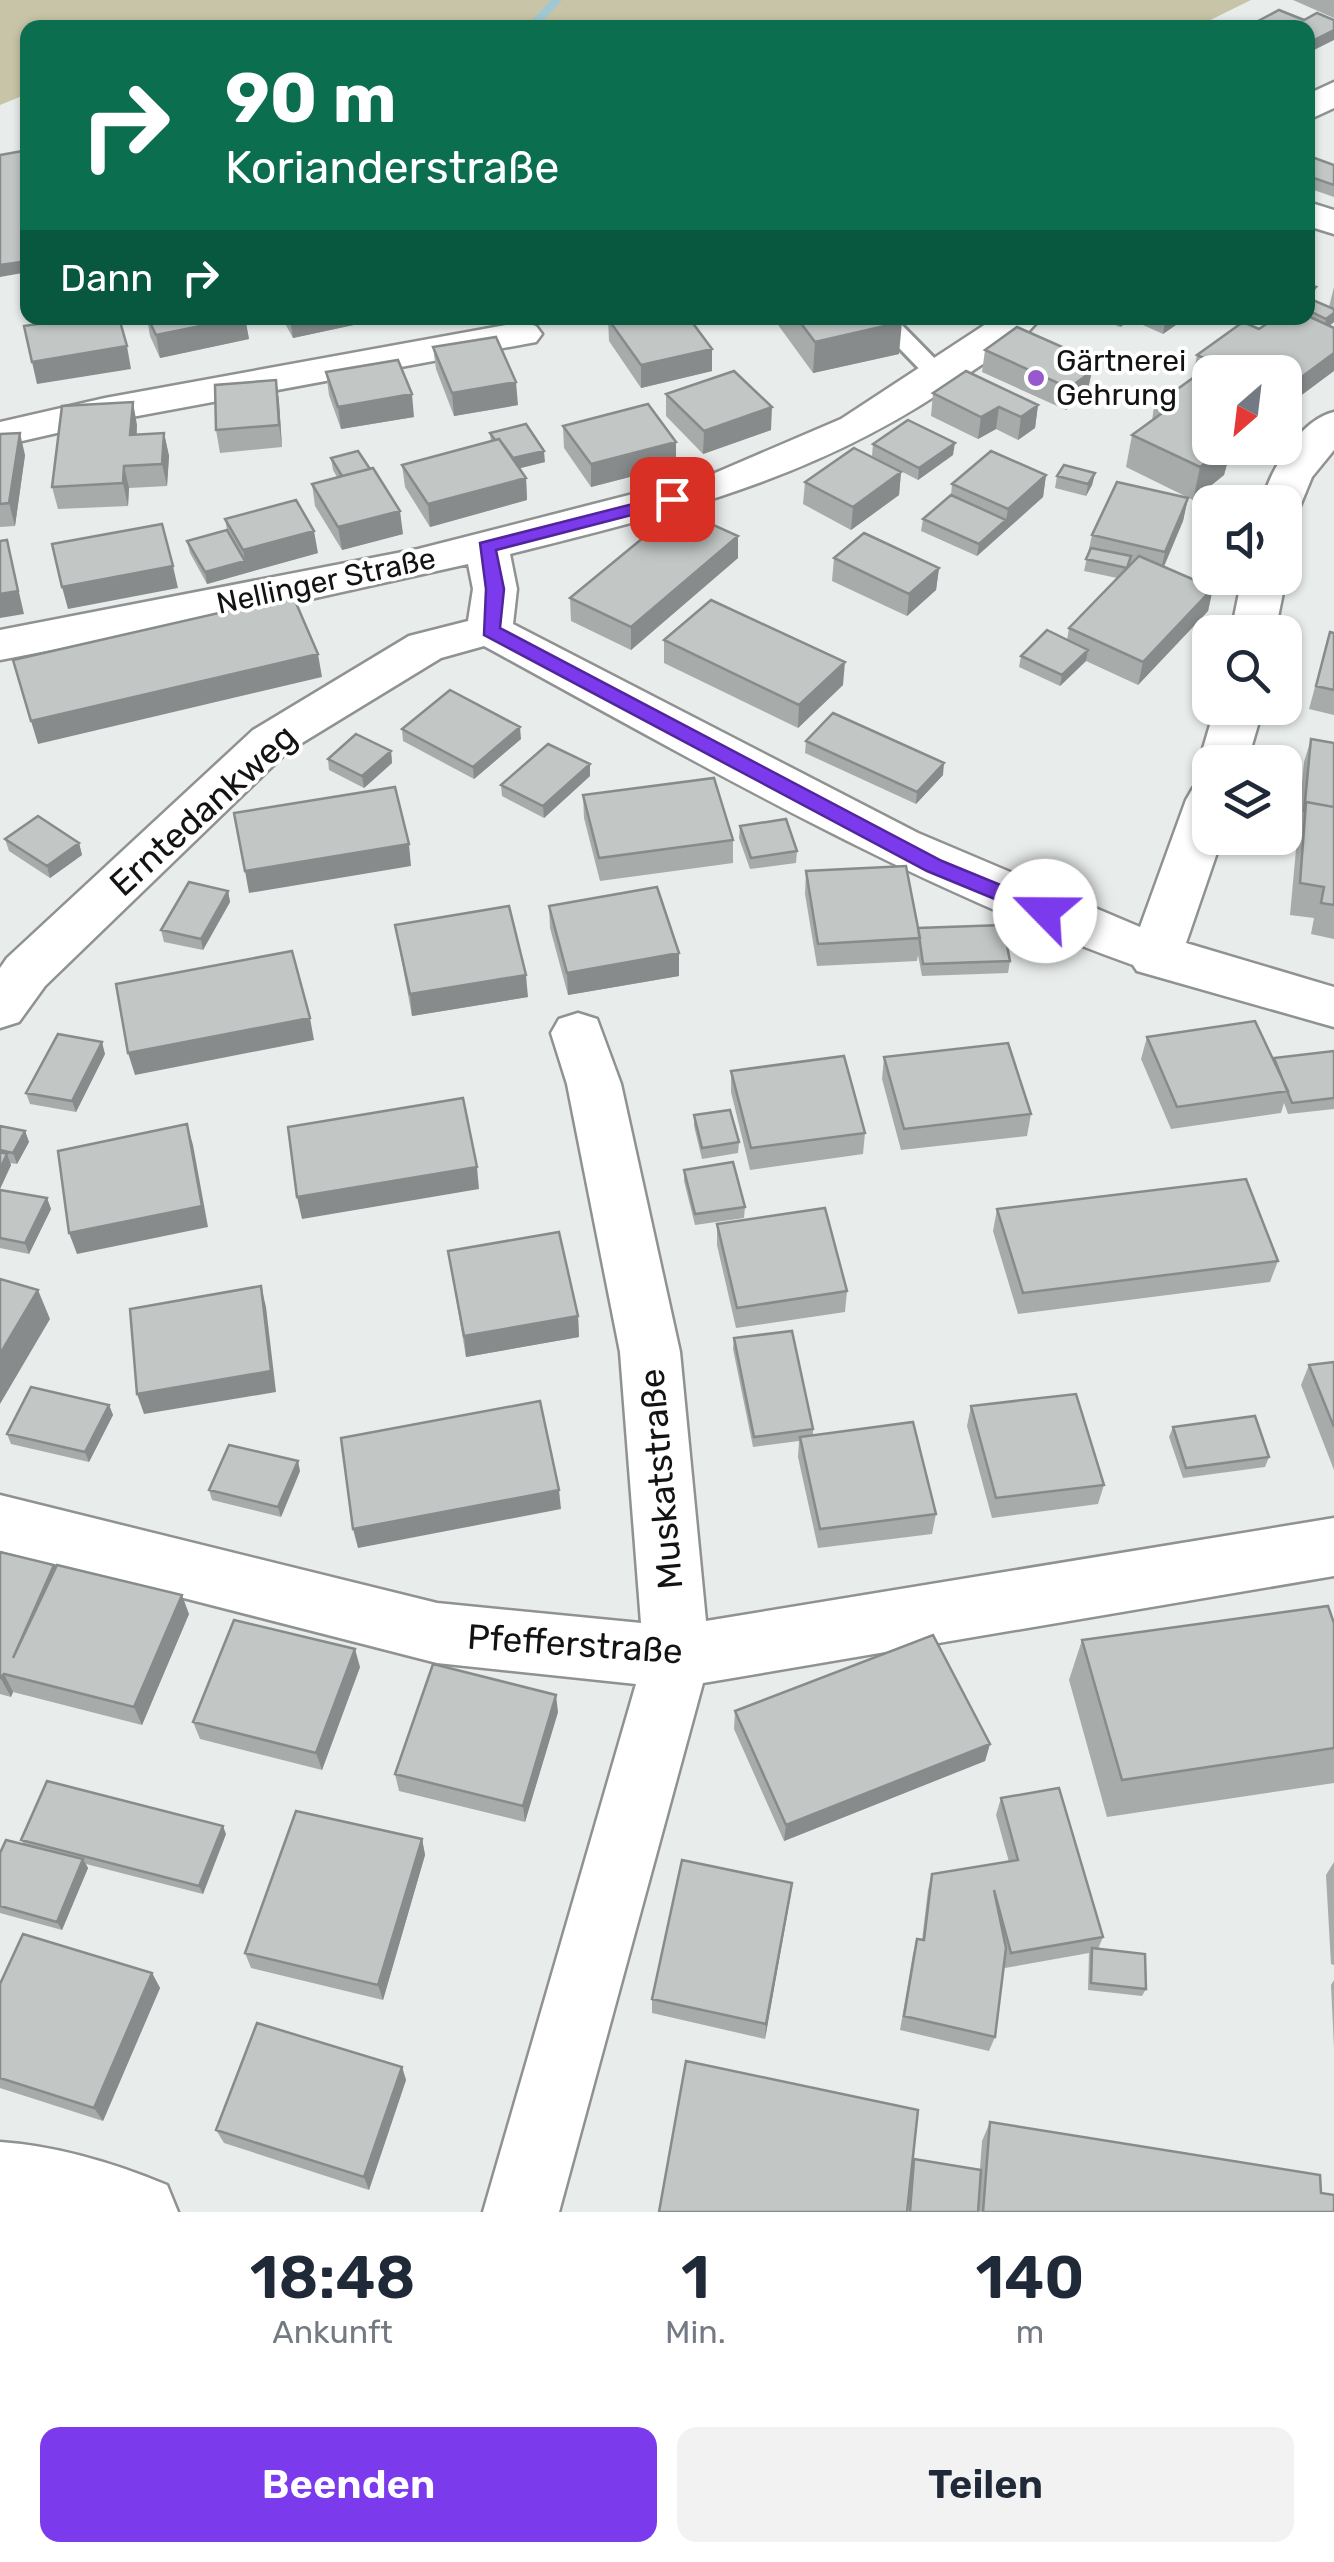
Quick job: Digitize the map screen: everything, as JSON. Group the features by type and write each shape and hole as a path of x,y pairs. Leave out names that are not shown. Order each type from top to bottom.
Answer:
{"street":[{"name":"Nellinger Straße","path":"0,644 148,619 487,546 709,490 829,442 940,376 1010,325"},
{"path":"0,434 106,410 522,334"},
{"path":"1288,485 1291,475 1334,424"},
{"path":"487,546 495,589 490,630 935,866 1156,956 1334,1007"},
{"name":"Erntedankweg","path":"0,1008 26,972 270,741 425,647 490,630"},
{"path":"1156,956 1192,852"},
{"name":"Muskatstraße","path":"521,2212 677,1657 650,1352 594,1084 578,1033"},
{"name":"Pfefferstraße","path":"0,1523 437,1633 677,1657 1334,1547"},
{"path":"0,2180 38,2184 140,2212"}],"lane":[{"path":"889,325 940,376"}],"shaded area":[{"path":"0,0 1251,0 1210,20 20,20 20,97 0,105"}],"building":[{"path":"1279,10 1304,20 1260,20"},
{"path":"1317,13 1334,20 1334,30 1315,40 1315,20 1304,20"},
{"path":"20,151 20,262 0,265 0,155"},
{"path":"1315,158 1334,165 1334,185 1315,178"},
{"path":"1315,301 1334,309 1326,319 1315,314"},
{"path":"1315,319 1334,328 1334,353 1302,377 1302,355 1197,355 1239,325 1259,329 1265,325 1315,325"},
{"path":"121,325 127,346 32,362 24,326"},
{"path":"151,325 205,325 156,335"},
{"path":"612,325 694,325 712,349 641,365"},
{"path":"802,325 889,325 815,342"},
{"path":"1017,327 1094,361 1083,369 1091,372 1069,388 985,350"},
{"path":"496,337 516,382 452,393 433,347"},
{"path":"398,360 412,394 338,407 326,372"},
{"path":"734,371 772,407 704,431 666,394"},
{"path":"966,371 1038,405 1021,417 999,407 981,417 933,393"},
{"path":"1192,379 1192,463 1132,435 1165,411 1154,406"},
{"path":"276,380 279,425 216,430 215,385"},
{"path":"133,402 130,435 164,433 162,464 124,466 123,483 52,487 62,406"},
{"path":"648,404 676,442 591,464 563,426"},
{"path":"908,420 955,443 919,468 873,444"},
{"path":"526,424 544,451 513,458 490,433"},
{"path":"20,433 9,503 0,504 0,434"},
{"path":"499,439 526,478 428,504 402,465"},
{"path":"854,448 901,472 853,507 805,482"},
{"path":"358,451 370,469 342,476 331,458"},
{"path":"991,451 1046,475 1008,509 952,484"},
{"path":"1064,465 1095,473 1088,484 1057,476"},
{"path":"373,468 400,511 338,527 312,484"},
{"path":"1117,482 1188,498 1165,552 1092,535"},
{"path":"951,495 1006,520 979,544 923,519"},
{"path":"296,500 314,531 243,550 225,519"},
{"path":"678,509 738,536 631,627 570,598"},
{"path":"162,524 173,566 62,587 52,544"},
{"path":"227,530 245,561 205,572 187,541"},
{"path":"864,533 939,568 909,594 834,558"},
{"path":"7,540 18,591 0,594 0,541"},
{"path":"1091,548 1131,556 1127,568 1086,559"},
{"path":"1139,556 1192,579 1192,595 1206,595 1143,662 1069,628"},
{"path":"293,596 318,654 31,721 13,660"},
{"path":"711,600 845,662 799,705 664,640"},
{"path":"1047,630 1088,650 1062,675 1021,656"},
{"path":"1330,632 1334,633 1334,690 1316,686"},
{"path":"450,690 520,727 473,767 402,729"},
{"path":"833,713 944,763 917,792 806,741"},
{"path":"356,734 391,751 362,776 328,759"},
{"path":"1311,739 1334,743 1334,807 1306,802 1304,812"},
{"path":"548,744 590,764 543,806 501,785"},
{"path":"714,778 733,840 599,858 583,795"},
{"path":"395,787 409,844 245,871 234,813"},
{"path":"1306,802 1334,807 1334,905 1321,903 1324,887 1300,883"},
{"path":"38,816 79,843 47,866 5,839"},
{"path":"786,819 797,851 751,858 740,826"},
{"path":"906,866 920,938 818,944 806,871"},
{"path":"189,882 228,891 201,939 161,930"},
{"path":"657,887 679,953 567,973 549,906"},
{"path":"509,906 526,975 410,994 395,925"},
{"path":"1003,925 1010,961 923,964 918,928"},
{"path":"292,951 310,1018 128,1053 116,984"},
{"path":"1255,1021 1288,1091 1177,1107 1147,1037"},
{"path":"58,1034 102,1042 72,1101 26,1093"},
{"path":"1008,1043 1031,1114 904,1129 884,1057"},
{"path":"1334,1051 1334,1098 1292,1103 1274,1058"},
{"path":"844,1056 865,1133 751,1148 731,1071"},
{"path":"463,1098 477,1167 297,1197 288,1127"},
{"path":"730,1110 739,1142 702,1148 694,1115"},
{"path":"187,1124 202,1206 69,1233 58,1151"},
{"path":"0,1126 25,1131 13,1153 0,1150"},
{"path":"733,1162 745,1207 695,1214 684,1170"},
{"path":"1246,1179 1278,1261 1023,1293 997,1209"},
{"path":"0,1190 47,1198 25,1243 0,1238"},
{"path":"825,1208 847,1291 737,1308 717,1224"},
{"path":"559,1232 578,1316 464,1336 448,1251"},
{"path":"0,1279 38,1290 0,1354"},
{"path":"261,1286 271,1371 137,1394 130,1309"},
{"path":"792,1331 813,1429 754,1437 734,1338"},
{"path":"1334,1362 1334,1427 1309,1365"},
{"path":"31,1387 109,1405 85,1452 7,1434"},
{"path":"1076,1394 1104,1485 996,1498 971,1406"},
{"path":"540,1401 559,1490 353,1529 341,1438"},
{"path":"1255,1416 1269,1457 1186,1468 1173,1427"},
{"path":"913,1422 936,1514 820,1529 800,1437"},
{"path":"229,1445 298,1461 278,1507 209,1490"},
{"path":"0,1552 54,1565 13,1658 57,1565 182,1595 134,1707 4,1674 0,1678"},
{"path":"1328,1606 1334,1623 1334,1748 1122,1780 1082,1640"},
{"path":"234,1620 355,1649 316,1753 193,1722"},
{"path":"933,1635 990,1744 786,1825 735,1711"},
{"path":"433,1664 556,1695 523,1806 395,1774"},
{"path":"47,1781 223,1826 199,1886 21,1840"},
{"path":"1059,1788 1103,1937 1011,1953 994,1890 1006,1948 995,2037 904,2016 917,1939 924,1940 932,1874 1018,1860 1001,1798"},
{"path":"296,1811 422,1839 378,1985 245,1953"},
{"path":"6,1840 83,1859 57,1922 0,1906 0,1853"},
{"path":"682,1860 792,1883 766,2024 652,1999"},
{"path":"23,1934 152,1973 94,2108 0,2078 0,1984"},
{"path":"1092,1948 1145,1954 1146,1989 1091,1983"},
{"path":"257,2023 402,2067 364,2177 216,2130"},
{"path":"686,2061 918,2110 907,2212 659,2212"},
{"path":"990,2122 1320,2175 1321,2193 1334,2195 1334,2212 983,2212"},
{"path":"914,2159 981,2170 978,2212 910,2212"}],"waterway":[{"path":"537,20 557,0"}],"place":[{"name":"Gärtnerei Gehrung","path":"1036,378"}],"route":[{"path":"672,499 487,546 495,589 490,630 935,866 1045,911"}]}
